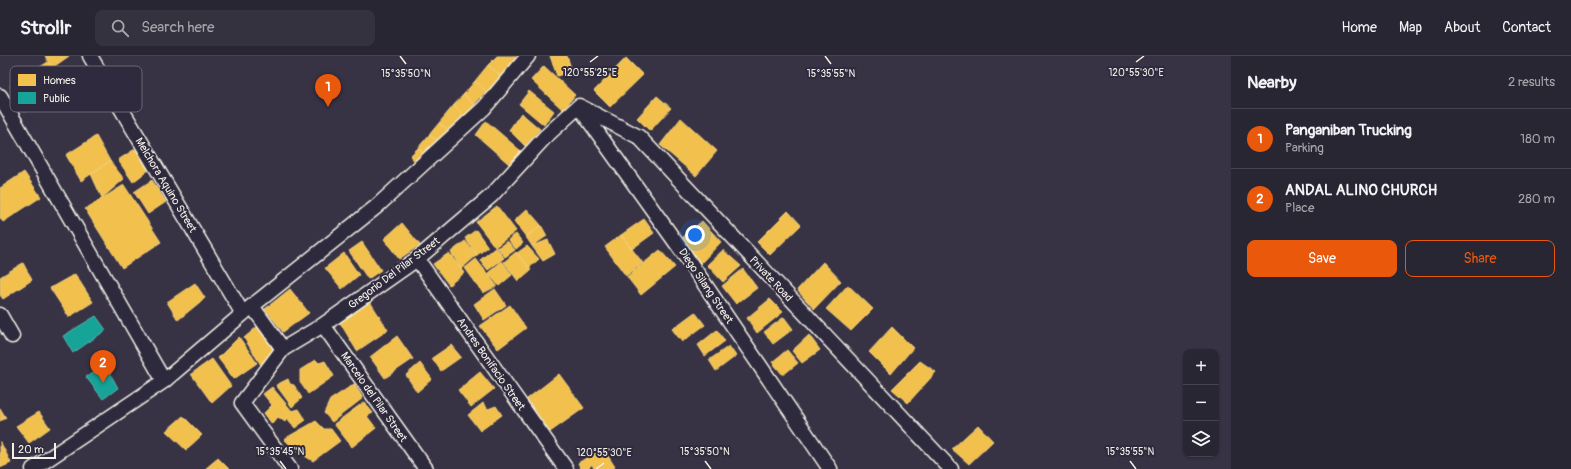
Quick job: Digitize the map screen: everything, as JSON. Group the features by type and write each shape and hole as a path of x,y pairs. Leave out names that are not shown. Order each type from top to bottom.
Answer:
{"street":[{"name":"Melchora Aquino Street","path":"90,56 96,66"},
{"path":"34,469 164,381 247,310 376,207 484,108 528,56"},
{"path":"0,96 164,381"},
{"name":"Gregorio Del Pilar Street","path":"290,469 242,403 283,349 323,325 417,259 491,196 545,137 579,106"},
{"name":"Diego Silang Street","path":"579,106 682,251 830,469"},
{"name":"Private Road","path":"579,106 639,137 951,469"},
{"name":"Melchora Aquino Street","path":"125,112 247,310 283,349"},
{"name":"Andres Bonifacio Street","path":"417,259 566,469"},
{"path":"0,316 12,336"},
{"name":"Marcelo del Pilar Street","path":"323,325 426,469"}],"building: Homes":[{"path":"45,56 69,56 55,66 51,66"},
{"path":"497,56 514,56 520,61 504,79 488,65"},
{"path":"550,56 567,56 572,71 557,76"},
{"path":"626,58 643,75 610,107 594,91"},
{"path":"48,62 51,66 42,66"},
{"path":"488,65 504,79 490,94 475,81"},
{"path":"544,66 575,95 563,110 531,80"},
{"path":"475,81 486,91 474,105 464,94"},
{"path":"529,91 554,111 544,125 519,104"},
{"path":"464,94 474,105 465,118 454,105"},
{"path":"657,96 671,108 650,131 637,118"},
{"path":"454,105 465,118 451,132 439,123"},
{"path":"521,113 540,129 525,146 509,130"},
{"path":"681,118 717,151 696,176 660,145"},
{"path":"486,121 522,152 509,164 476,135"},
{"path":"439,123 451,132 440,143 429,135"},
{"path":"429,135 440,143 427,156 418,148"},
{"path":"96,136 110,161 81,181 66,155"},
{"path":"418,148 427,156 419,166 410,156"},
{"path":"135,149 150,169 133,182 118,160"},
{"path":"110,161 124,179 102,198 91,174"},
{"path":"24,172 41,197 3,222 0,218 0,188"},
{"path":"152,180 166,202 148,214 134,192"},
{"path":"124,185 161,242 122,268 85,209"},
{"path":"497,206 516,231 495,247 476,222"},
{"path":"527,209 541,225 526,237 514,221"},
{"path":"788,211 801,225 770,255 757,242"},
{"path":"644,219 654,233 632,249 621,235"},
{"path":"702,221 721,242 700,264 682,238"},
{"path":"402,223 420,245 399,259 384,239"},
{"path":"541,225 547,236 532,246 526,237"},
{"path":"476,230 488,247 477,255 465,238"},
{"path":"516,234 523,243 516,249 508,240"},
{"path":"621,235 643,263 626,276 605,247"},
{"path":"548,240 555,254 543,261 532,246"},
{"path":"465,241 477,255 461,269 451,252"},
{"path":"507,241 515,250 505,257 498,248"},
{"path":"362,242 381,270 368,279 349,251"},
{"path":"527,246 539,259 529,268 517,253"},
{"path":"496,247 504,258 488,270 480,260"},
{"path":"660,250 675,267 641,295 627,277"},
{"path":"723,250 741,266 723,282 707,265"},
{"path":"516,252 531,270 518,281 504,262"},
{"path":"344,253 359,275 342,289 325,268"},
{"path":"449,253 464,273 449,285 433,264"},
{"path":"476,259 497,286 483,293 465,268"},
{"path":"502,261 512,275 499,286 488,273"},
{"path":"823,262 841,281 814,309 797,290"},
{"path":"23,263 32,280 3,299 0,295 0,277"},
{"path":"743,269 757,288 736,304 722,286"},
{"path":"75,274 93,302 69,317 50,288"},
{"path":"195,283 205,298 178,320 167,302"},
{"path":"848,285 873,309 851,331 826,309"},
{"path":"290,289 309,313 283,332 265,309"},
{"path":"495,289 506,305 484,320 474,304"},
{"path":"770,299 783,312 757,333 747,318"},
{"path":"369,300 388,330 357,351 339,321"},
{"path":"510,305 526,328 498,349 480,326"},
{"path":"695,312 705,325 682,342 672,329"},
{"path":"784,317 793,329 773,344 764,332"},
{"path":"258,326 277,350 261,365 244,338"},
{"path":"892,327 913,348 891,374 869,352"},
{"path":"717,330 725,341 705,356 698,345"},
{"path":"809,335 820,350 802,363 792,351"},
{"path":"397,336 413,359 385,378 370,357"},
{"path":"239,337 257,363 234,379 218,358"},
{"path":"451,345 461,357 441,371 432,358"},
{"path":"729,346 736,356 716,371 709,360"},
{"path":"787,350 798,363 783,375 772,362"},
{"path":"212,359 231,386 212,403 191,374"},
{"path":"316,360 319,363 325,361 334,376 308,394 300,382 300,370"},
{"path":"920,361 936,372 908,403 892,389"},
{"path":"420,363 432,379 417,392 406,375"},
{"path":"480,372 494,389 471,407 458,390"},
{"path":"559,374 584,408 550,432 527,399"},
{"path":"288,379 290,384 294,385 302,398 292,407 276,385"},
{"path":"354,384 363,398 332,422 324,413 330,400"},
{"path":"272,387 292,411 299,409 306,420 295,428 287,418 285,422 278,417 272,424 264,413 272,405 263,394"},
{"path":"364,402 373,413 367,416 376,428 352,447 334,424"},
{"path":"483,403 488,409 496,406 502,415 480,431 468,415"},
{"path":"0,408 6,418 0,421"},
{"path":"39,412 50,428 29,443 16,426"},
{"path":"183,416 202,435 186,450 166,431"},
{"path":"316,421 324,429 331,429 340,441 313,461 298,452 284,439"},
{"path":"978,425 993,441 969,464 952,449"},
{"path":"0,441 11,463 0,468"},
{"path":"603,448 615,467 612,469 594,469 592,464 588,469 581,469 578,463"},
{"path":"218,458 229,469 205,469"}],"building: Public":[{"path":"96,316 106,330 73,353 63,336"},
{"path":"106,366 118,388 103,399 86,377"}],"place":[{"name":"Panganiban Trucking","path":"328,107"},
{"name":"ANDAL ALINO CHURCH","path":"103,383"}]}
